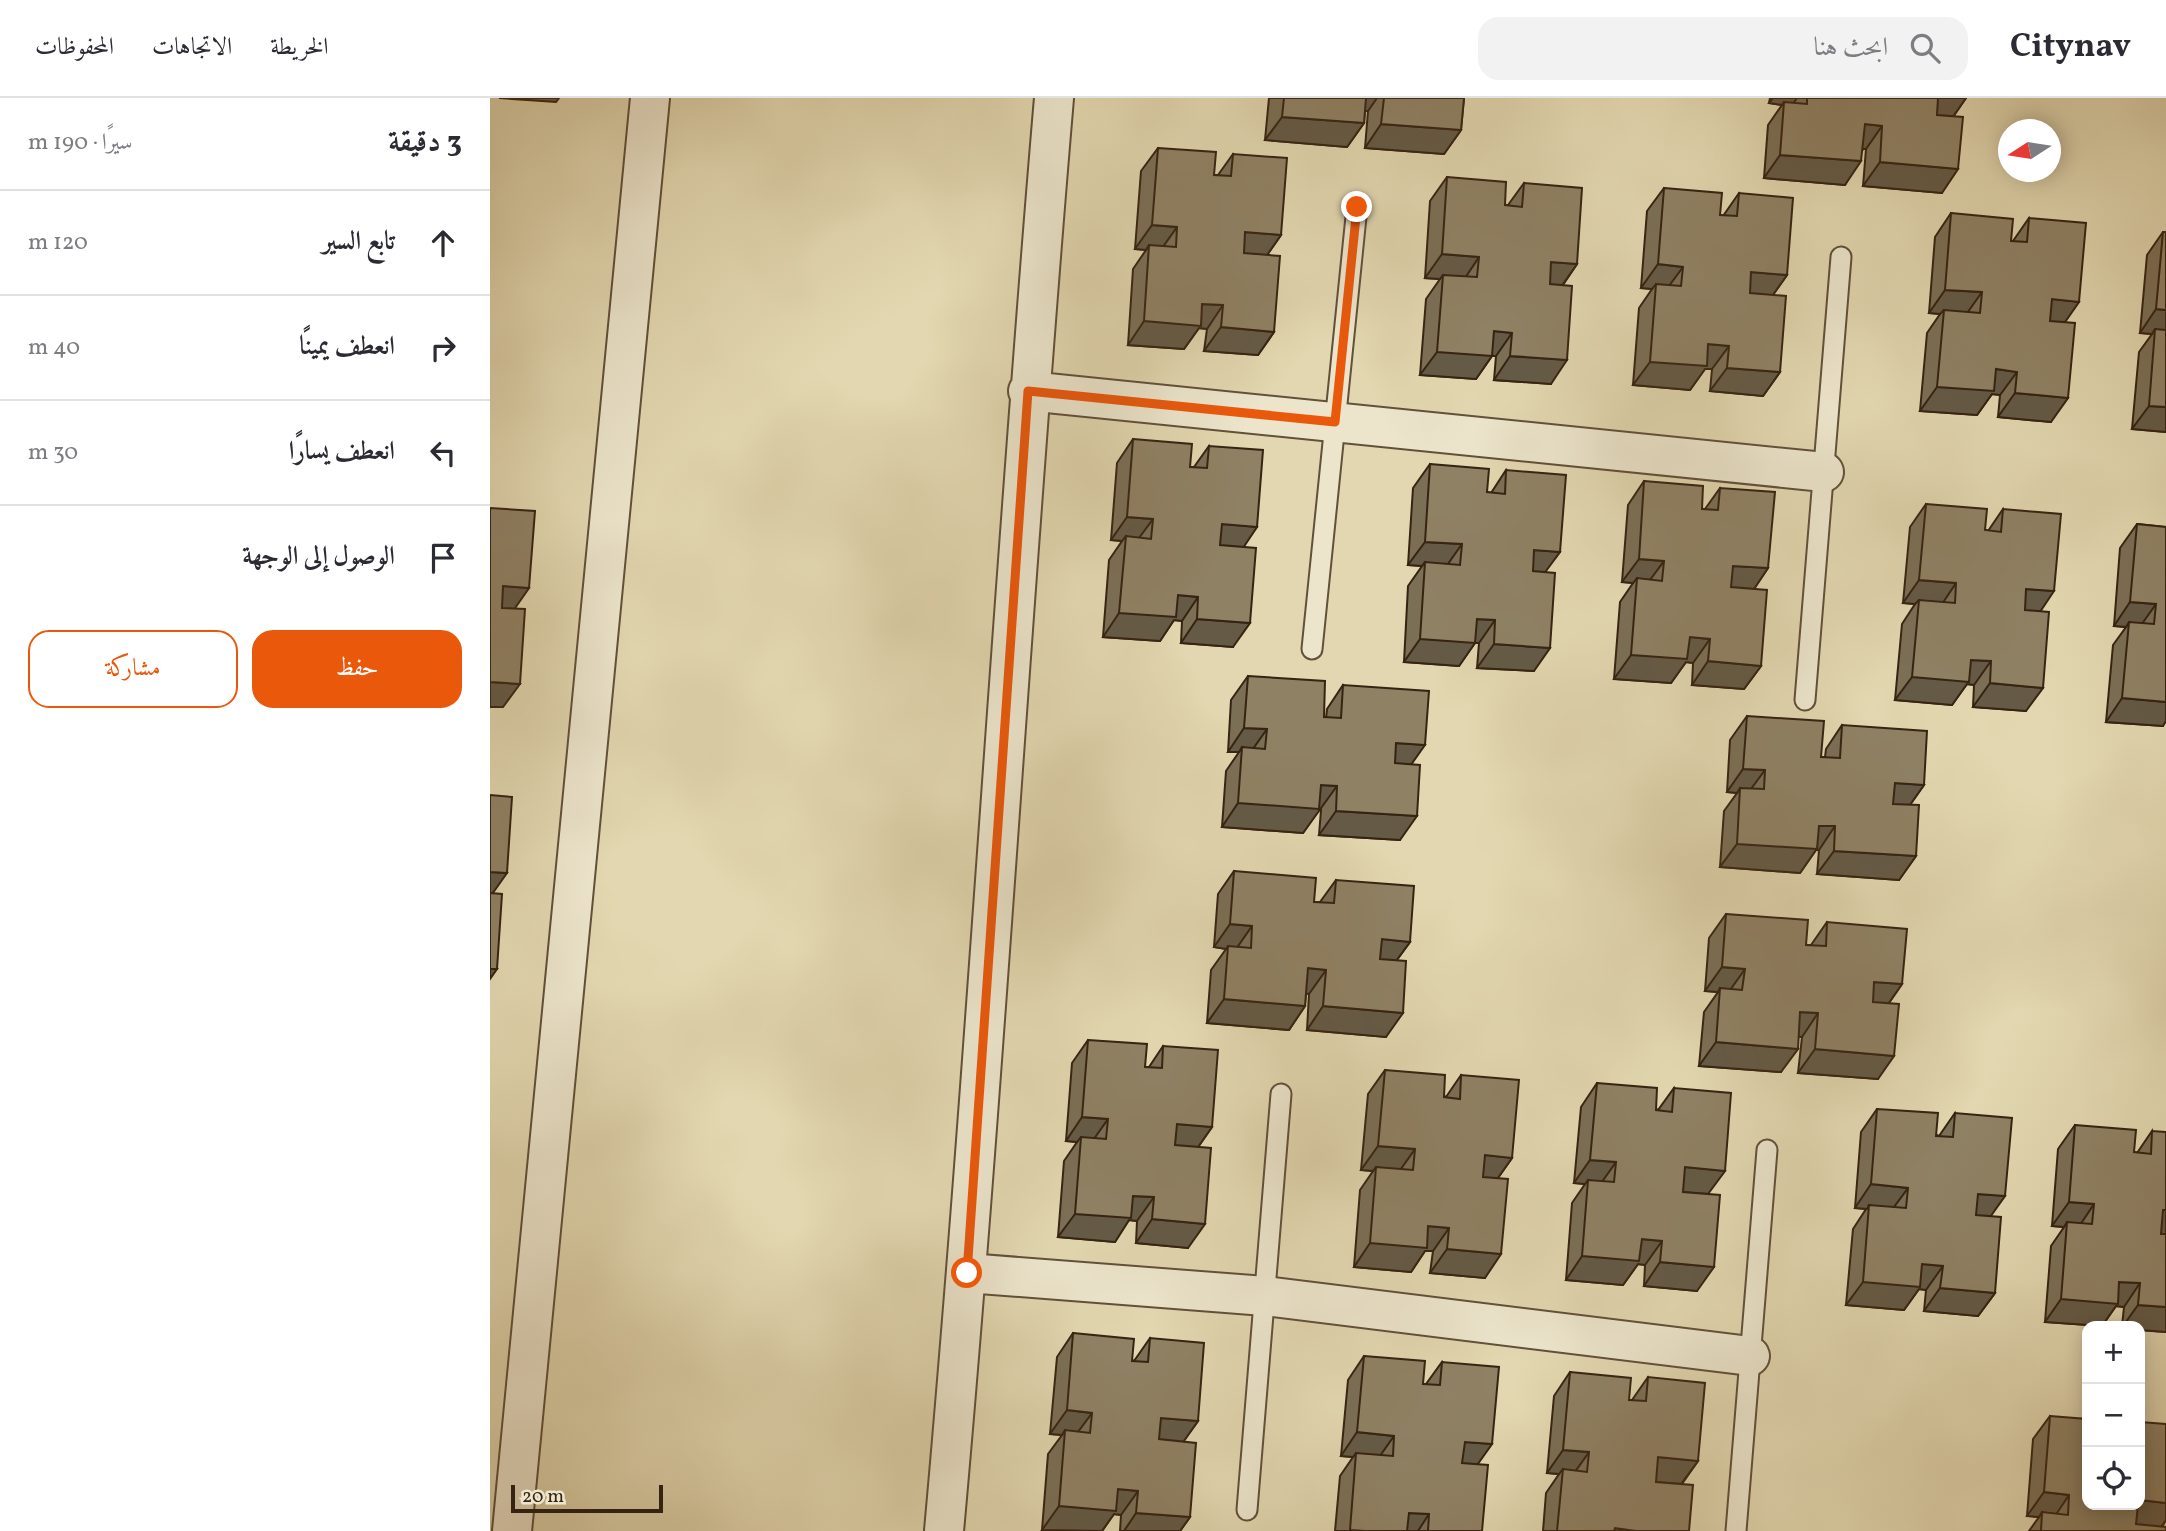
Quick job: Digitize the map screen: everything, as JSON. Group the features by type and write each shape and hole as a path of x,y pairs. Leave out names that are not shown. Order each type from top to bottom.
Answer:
{"street":[{"path":"512,1531 650,98"},
{"path":"944,1531 967,1273 1028,391 1054,98"},
{"path":"1028,391 1824,472"},
{"path":"967,1273 1265,1296 1750,1356"}],"lane":[{"path":"1312,649 1357,207"},
{"path":"1805,700 1841,257"},
{"path":"1247,1510 1281,1094"},
{"path":"1736,1531 1768,1150"}],"building":[{"path":"1284,98 1366,98 1364,123 1282,117"},
{"path":"1384,98 1464,98 1461,130 1381,124"},
{"path":"1807,98 1938,98 1937,115 1963,117 1958,169 1880,162 1882,126 1865,124 1861,161 1780,155 1784,102 1807,104"},
{"path":"1158,148 1216,152 1214,175 1231,176 1233,154 1287,158 1281,235 1245,232 1244,253 1280,256 1274,332 1221,327 1223,305 1202,304 1201,326 1144,321 1149,245 1176,247 1177,227 1152,225"},
{"path":"1447,177 1506,182 1505,205 1522,207 1524,183 1582,188 1577,264 1551,262 1550,284 1572,286 1567,360 1510,356 1512,333 1494,331 1492,356 1437,352 1443,275 1477,277 1479,257 1442,254"},
{"path":"1664,188 1722,193 1720,215 1737,216 1739,193 1793,198 1787,275 1751,272 1750,293 1786,296 1780,372 1727,368 1729,346 1708,344 1707,366 1650,362 1656,284 1681,286 1683,267 1658,264"},
{"path":"1951,213 2013,219 2011,241 2027,242 2029,218 2086,223 2079,302 2052,299 2050,321 2075,323 2068,398 2015,393 2017,372 1996,369 1994,391 1937,387 1944,310 1980,313 1982,292 1945,290"},
{"path":"2163,232 2166,232 2166,310 2156,309"},
{"path":"2155,329 2166,330 2166,407 2149,406"},
{"path":"1133,439 1192,444 1190,467 1207,468 1209,446 1263,450 1257,527 1222,524 1220,545 1256,548 1250,623 1197,619 1198,597 1178,595 1176,617 1119,613 1126,536 1151,539 1153,519 1127,517"},
{"path":"1430,464 1489,469 1487,492 1505,494 1506,470 1566,475 1560,552 1534,550 1533,571 1555,573 1550,648 1494,644 1495,620 1477,619 1475,643 1420,639 1425,562 1460,565 1462,544 1425,542"},
{"path":"1644,481 1703,486 1702,509 1718,510 1720,488 1775,492 1768,568 1733,566 1731,587 1767,590 1761,666 1708,661 1710,639 1690,637 1687,659 1631,655 1637,578 1662,581 1664,561 1639,559"},
{"path":"1926,504 1987,509 1985,530 2001,532 2003,509 2061,514 2054,591 2026,589 2025,610 2049,612 2043,688 1990,683 1991,661 1971,660 1969,682 1912,677 1919,600 1955,603 1956,583 1919,580"},
{"path":"490,508 535,511 529,588 503,586 502,608 525,609 520,684 490,682"},
{"path":"2137,524 2166,527 2166,702 2122,698 2129,622 2154,624 2156,604 2130,602"},
{"path":"1248,676 1325,681 1324,717 1341,718 1343,685 1429,691 1425,745 1396,743 1395,763 1420,765 1417,816 1336,811 1337,786 1321,785 1319,809 1238,803 1242,747 1265,749 1267,729 1244,728"},
{"path":"1747,716 1824,721 1821,757 1840,758 1842,725 1927,731 1924,785 1895,783 1893,804 1919,805 1916,856 1834,851 1835,826 1819,826 1817,849 1737,844 1740,788 1764,789 1765,770 1743,769"},
{"path":"490,795 512,797 507,873 490,872"},
{"path":"1234,871 1316,878 1314,902 1334,903 1336,880 1414,886 1410,942 1382,939 1380,959 1406,961 1403,1013 1323,1006 1326,970 1308,968 1305,1006 1224,999 1228,946 1251,948 1252,926 1230,924"},
{"path":"490,893 502,894 497,969 490,969"},
{"path":"1726,914 1808,920 1806,945 1826,946 1827,922 1907,929 1902,984 1874,982 1873,1002 1899,1004 1894,1056 1815,1049 1818,1013 1800,1012 1798,1049 1716,1042 1720,988 1742,990 1745,969 1722,967"},
{"path":"1088,1040 1147,1044 1145,1067 1162,1068 1163,1046 1218,1050 1212,1127 1177,1124 1175,1145 1211,1148 1205,1224 1152,1219 1154,1197 1133,1196 1131,1218 1075,1214 1081,1137 1106,1139 1108,1119 1082,1117"},
{"path":"1385,1070 1445,1075 1444,1097 1460,1099 1461,1075 1519,1080 1512,1158 1485,1155 1483,1177 1508,1179 1501,1254 1447,1249 1449,1228 1428,1226 1427,1248 1370,1243 1376,1167 1413,1170 1415,1149 1378,1146"},
{"path":"1597,1083 1657,1088 1656,1110 1672,1112 1674,1088 1731,1093 1725,1171 1685,1167 1683,1192 1720,1195 1714,1267 1660,1262 1662,1241 1642,1239 1639,1261 1582,1256 1588,1180 1614,1182 1616,1162 1590,1160"},
{"path":"1877,1109 1938,1113 1936,1136 1953,1137 1955,1113 2012,1118 2005,1196 1978,1194 1976,1215 2001,1217 1995,1293 1940,1288 1943,1266 1922,1264 1920,1287 1863,1282 1869,1205 1906,1208 1908,1188 1871,1184"},
{"path":"2075,1125 2136,1130 2134,1152 2151,1154 2152,1131 2166,1132 2166,1210 2163,1210 2161,1234 2166,1234 2166,1307 2138,1305 2140,1283 2119,1282 2118,1304 2061,1299 2067,1222 2092,1224 2094,1204 2069,1202"},
{"path":"1073,1333 1134,1339 1132,1361 1148,1362 1150,1338 1204,1343 1198,1421 1161,1418 1159,1439 1196,1443 1190,1517 1136,1513 1138,1491 1118,1489 1116,1511 1059,1506 1065,1430 1090,1433 1092,1413 1067,1410"},
{"path":"1364,1356 1425,1361 1423,1384 1440,1385 1442,1362 1499,1367 1492,1444 1465,1442 1462,1463 1488,1465 1482,1531 1428,1531 1429,1514 1409,1513 1407,1531 1350,1530 1356,1453 1393,1456 1394,1436 1357,1432"},
{"path":"1570,1372 1631,1378 1629,1400 1646,1401 1648,1377 1705,1383 1698,1461 1658,1457 1656,1482 1693,1485 1689,1531 1636,1531 1615,1528 1614,1531 1557,1531 1563,1469 1587,1472 1589,1452 1563,1450"},
{"path":"2050,1416 2082,1419 2082,1510 2137,1510 2136,1524 2166,1527 2166,1531 2041,1531 2042,1512 2068,1515 2069,1495 2044,1492"},
{"path":"2145,1422 2166,1424 2166,1503 2145,1501"}],"route":[{"path":"967,1273 1028,391 1335,422 1357,207"}]}
